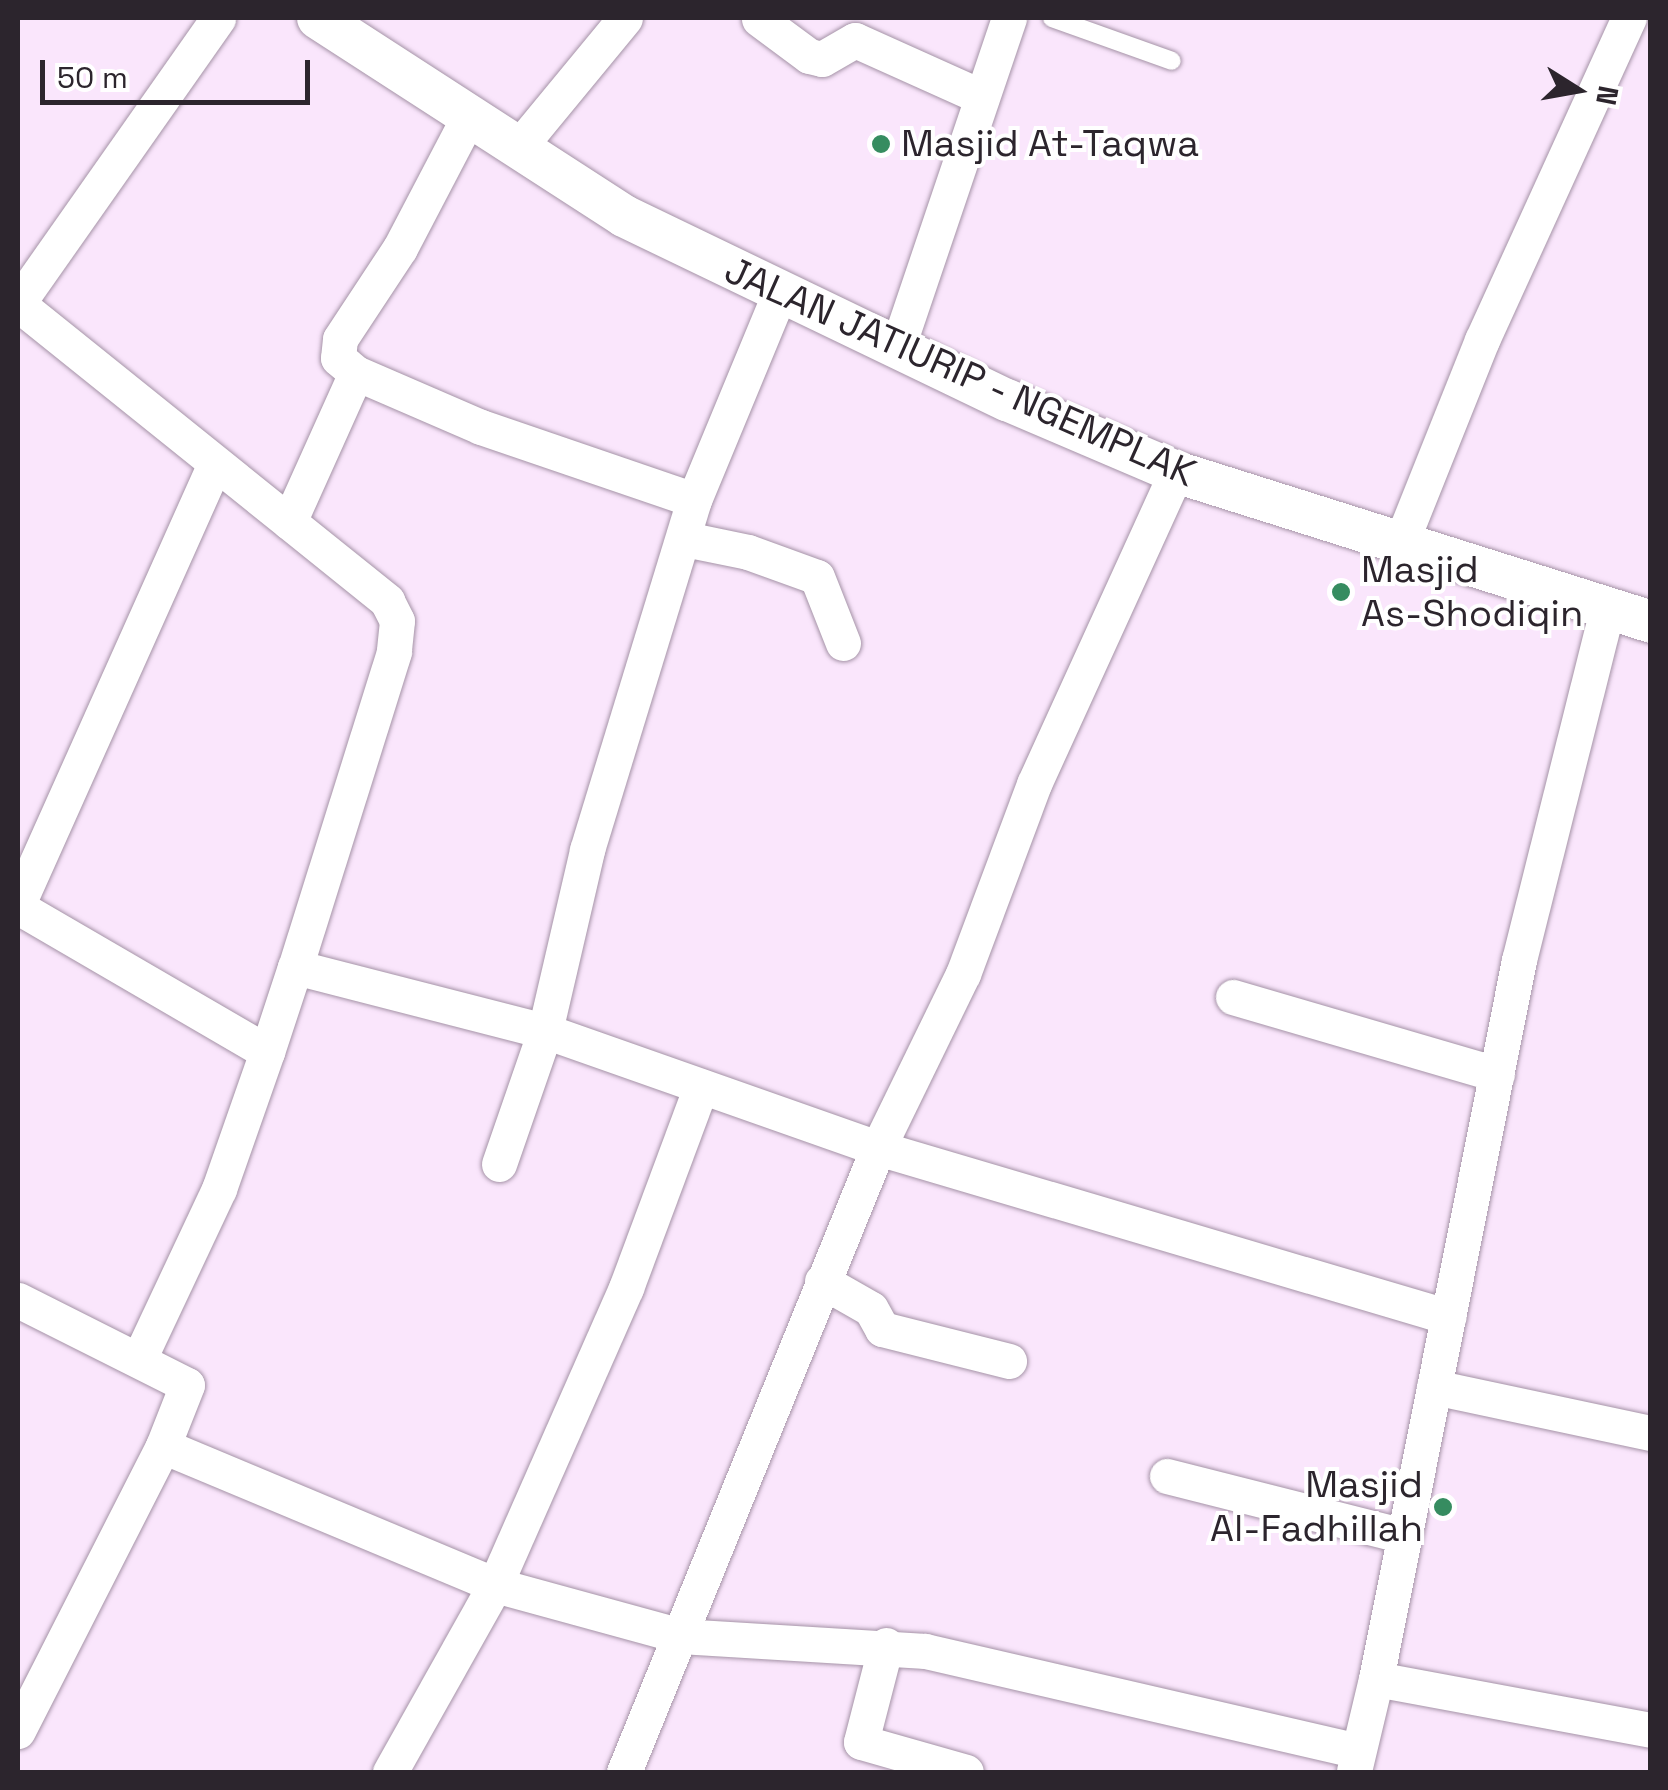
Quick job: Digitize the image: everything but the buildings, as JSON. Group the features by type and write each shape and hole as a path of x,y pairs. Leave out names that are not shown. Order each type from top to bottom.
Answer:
{"street":[{"path":"139,1359 219,1189 295,967 394,652 397,621 386,601 214,465 21,289 218,18"},
{"name":"JALAN JATIURIP - NGEMPLAK","path":"318,18 624,216 779,296 1176,472 1650,621"},
{"path":"518,148 625,18"},
{"path":"759,18 809,56 822,59 855,40 982,97"},
{"path":"897,349 1009,18"},
{"path":"1400,545 1482,340 1629,18"},
{"path":"469,116 400,248 340,339 338,358 356,373 587,468 694,500"},
{"path":"499,1164 545,1031 587,850 686,539 694,500 779,296"},
{"path":"289,522 356,373"},
{"path":"214,465 18,906 266,1052"},
{"path":"624,1772 878,1148 963,974 1034,784 1176,472"},
{"path":"686,539 748,552 817,577 843,643"},
{"path":"163,1446 495,1584 681,1636 886,1645 1356,1762 1376,1679 1496,1074 1608,606"},
{"path":"295,967 545,1031 878,1148 1448,1318"},
{"path":"1233,997 1496,1074"},
{"path":"390,1772 495,1584 626,1288 702,1086"},
{"path":"822,1280 871,1310 882,1329 1009,1361"},
{"path":"18,1300 187,1385 163,1446 18,1731"},
{"path":"1434,1387 1650,1433"},
{"path":"1167,1476 1404,1536"},
{"path":"886,1645 861,1742 966,1772"},
{"path":"1376,1679 1650,1730"}],"lane":[{"path":"1052,18 1172,61"}],"place":[{"name":"Masjid At-Taqwa","path":"881,144"},
{"name":"Masjid As-Shodiqin","path":"1341,592"},
{"name":"Masjid Al-Fadhillah","path":"1443,1507"}]}
